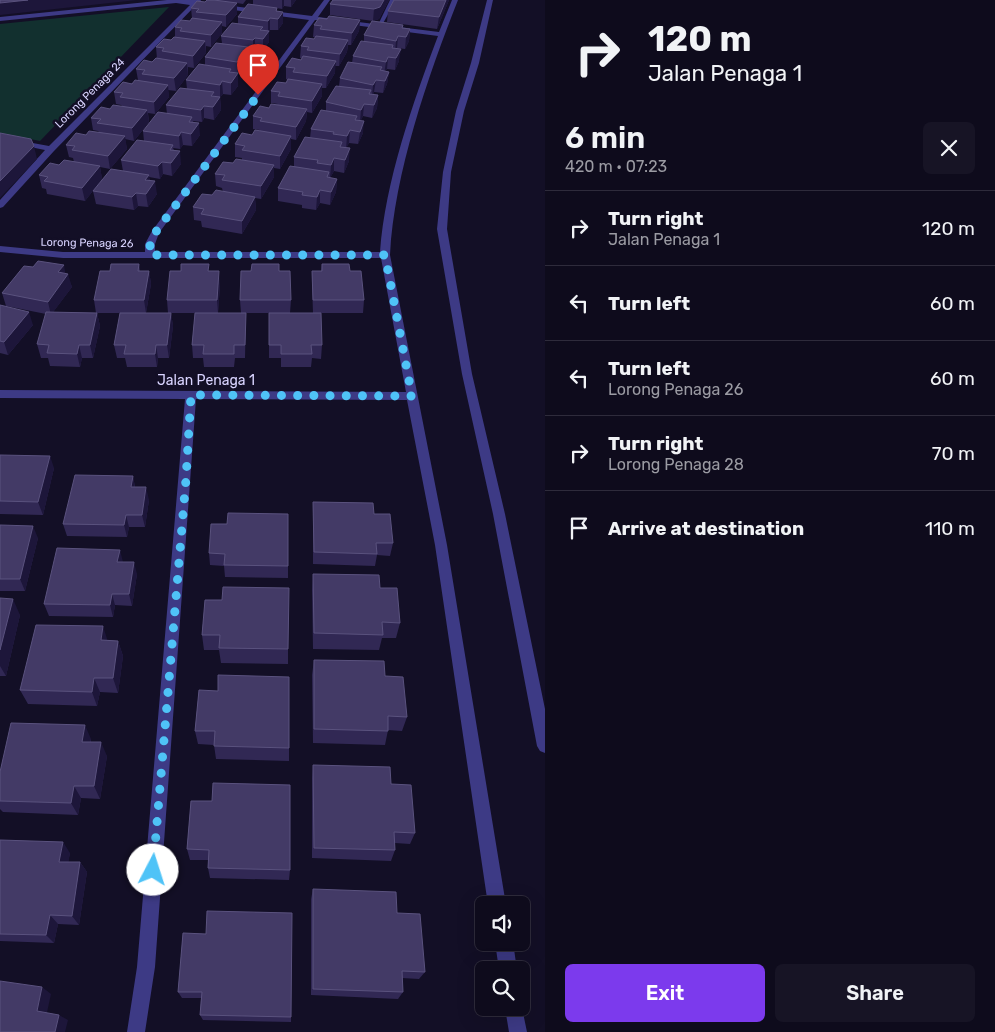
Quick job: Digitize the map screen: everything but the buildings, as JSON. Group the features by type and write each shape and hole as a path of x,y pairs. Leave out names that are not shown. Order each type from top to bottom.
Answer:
{"street":[{"path":"150,255 150,244 155,233 316,18 327,0"},
{"path":"379,26 393,0"},
{"path":"455,0 441,34 413,118 390,203 385,228 385,255 441,545 496,896"},
{"path":"490,0 460,111 448,172 442,229 467,374 499,514 545,746"},
{"path":"0,18 163,2 196,2 441,34"},
{"name":"Lorong Penaga 24","path":"0,205 51,149 196,2"},
{"path":"0,139 51,149"},
{"name":"Lorong Penaga 26","path":"0,249 63,255 385,255"},
{"name":"Jalan Penaga 1","path":"0,394 412,396"},
{"path":"136,1032 146,967 191,395"},
{"path":"515,1016 518,1032"}],"green space":[{"path":"169,7 40,141 0,133 0,24"}],"route":[{"path":"153,870 186,479 191,395 412,396 385,255 150,255 150,244 155,233 258,95"}]}
